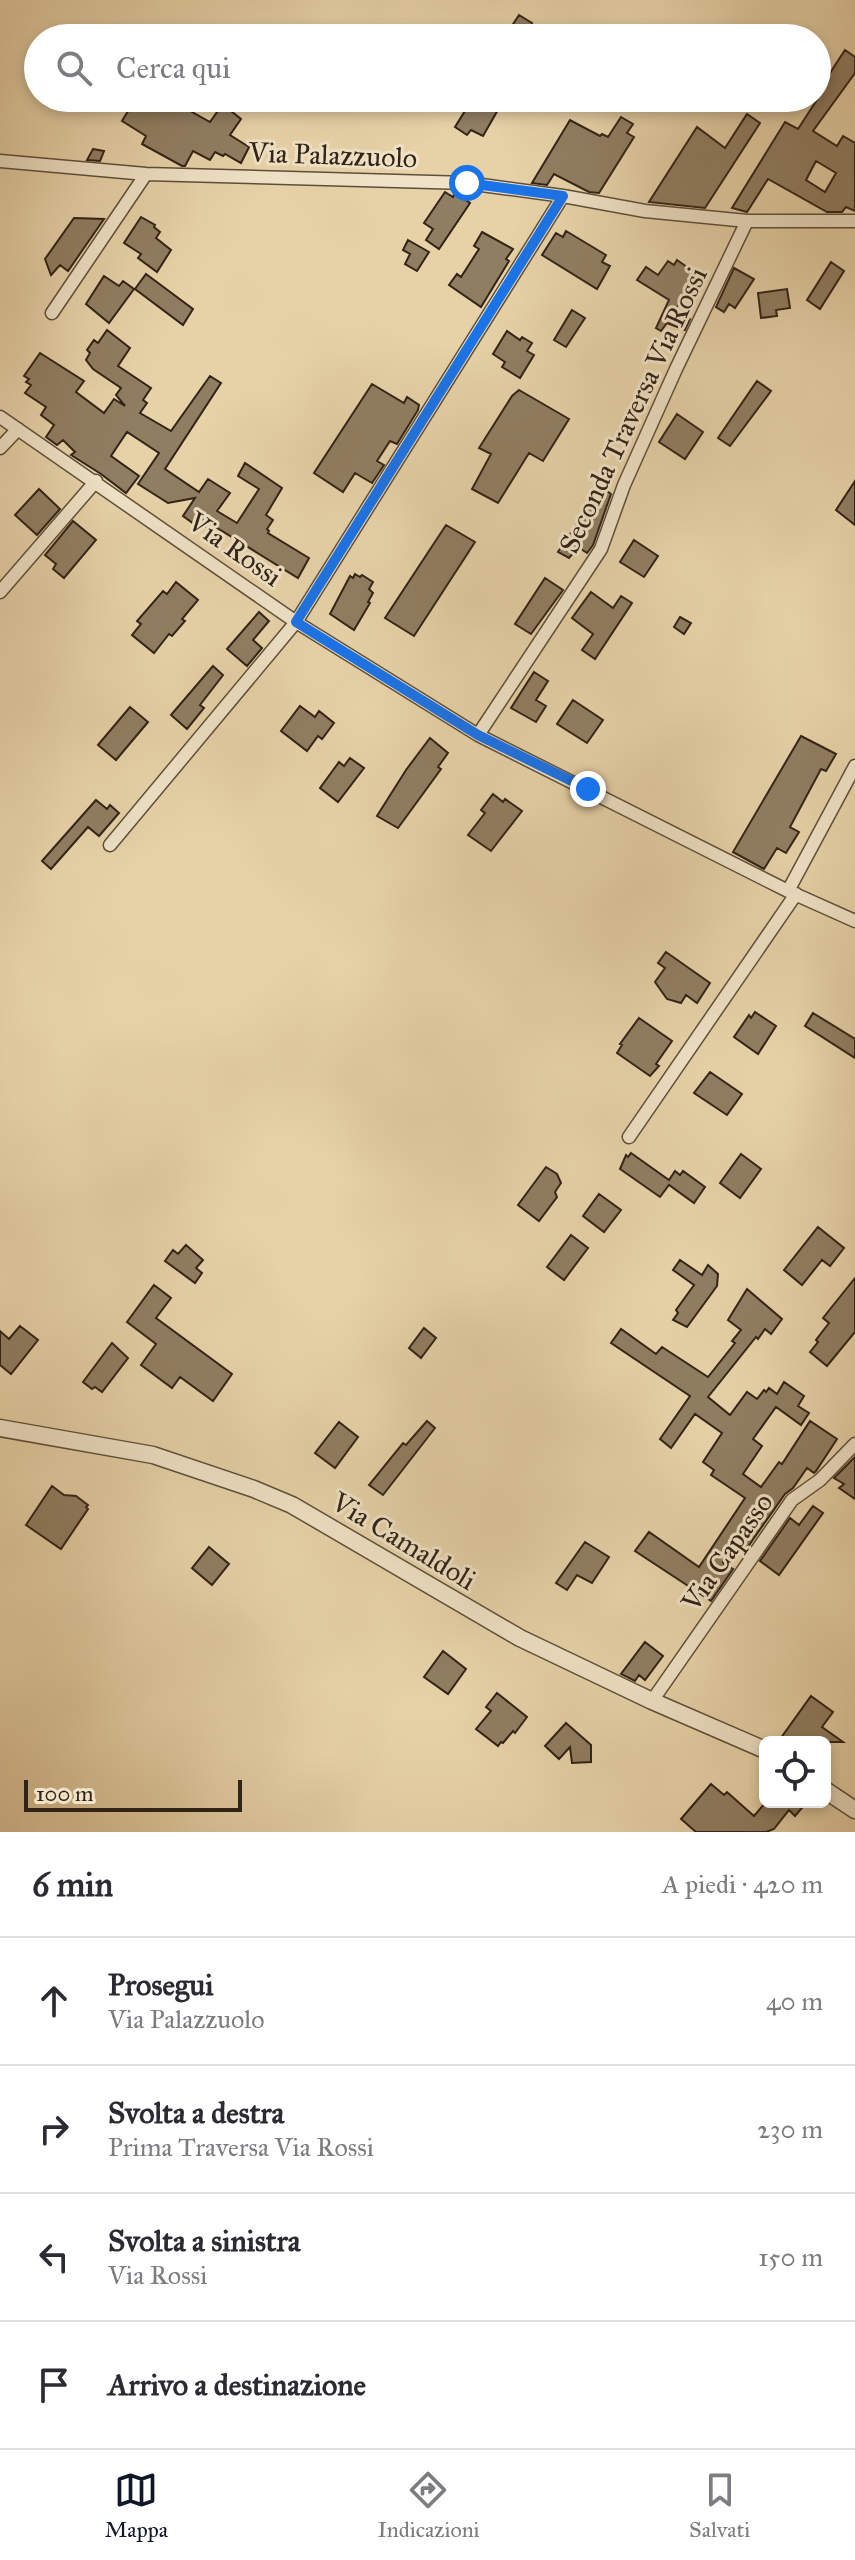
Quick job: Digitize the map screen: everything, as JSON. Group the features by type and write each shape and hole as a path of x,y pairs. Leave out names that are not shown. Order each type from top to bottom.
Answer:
{"street":[{"name":"Via Palazzuolo","path":"0,161 146,174 467,183 645,211 747,221 855,221"},
{"path":"52,313 146,174"},
{"path":"110,845 296,622 563,196"},
{"name":"Seconda Traversa Via Rossi","path":"478,735 601,549 631,470 747,221"},
{"name":"Via Rossi","path":"0,417 296,622 478,735 855,921"},
{"path":"0,448 18,429"},
{"path":"0,592 96,481"},
{"path":"629,1137 792,892 855,766"},
{"name":"Via Camaldoli","path":"0,1428 153,1455 254,1489 292,1505 520,1638 759,1747"},
{"name":"Via Capasso","path":"652,1701 792,1500 820,1480 855,1444"},
{"path":"831,1794 855,1810"}],"building":[{"path":"519,15 532,23 531,24 513,24"},
{"path":"845,50 855,57 855,73 831,106 831,72"},
{"path":"127,112 192,112 210,122 217,112 232,112 241,119 230,135 249,147 241,163 225,154 215,152 210,160 193,151 185,166 182,166 142,144 146,136 122,121"},
{"path":"464,112 497,112 483,136 471,130 467,135 455,127"},
{"path":"809,112 827,112 813,131 837,146 843,136 855,143 855,211 846,207 842,212 827,212 768,179 747,212 732,208 785,122 798,129","holes":["816,161 836,173 825,192 806,180"]},
{"path":"747,114 760,123 705,208 649,202 697,127 725,148"},
{"path":"621,117 633,124 627,133 634,137 599,193 589,192 554,174 547,185 532,183 570,120 608,137"},
{"path":"93,149 104,151 100,161 87,160"},
{"path":"445,192 453,197 455,193 470,203 439,249 426,240 433,229 424,223"},
{"path":"141,217 155,225 160,232 156,238 171,250 157,272 138,258 141,254 124,243"},
{"path":"74,218 104,219 68,271 60,265 51,275 45,259"},
{"path":"566,231 606,255 602,262 610,266 597,289 542,255 556,233 563,237"},
{"path":"482,232 513,249 481,307 449,285 457,274 461,277 479,249 474,246"},
{"path":"408,240 429,252 417,271 405,264 410,254 403,250"},
{"path":"677,260 694,272 676,309 690,319 685,330 667,323 661,331 656,328 669,300 637,280 646,267 658,275 668,261 674,265"},
{"path":"831,262 844,271 820,309 807,300"},
{"path":"734,268 754,279 735,308 729,304 724,312 716,307"},
{"path":"146,274 193,309 183,325 135,289"},
{"path":"104,276 119,286 123,281 134,289 109,323 86,304"},
{"path":"787,289 790,308 776,310 777,316 761,318 758,293"},
{"path":"572,310 585,318 566,347 554,340"},
{"path":"107,330 130,348 118,366 151,388 143,400 147,403 140,413 171,431 210,376 221,383 165,469 199,492 208,479 230,493 217,511 237,523 259,489 238,476 245,463 282,488 266,515 273,520 267,529 268,533 309,558 298,578 209,523 206,527 197,520 194,524 183,516 195,498 168,503 138,484 159,453 127,432 111,456 139,476 126,493 71,455 75,452 63,440 57,445 46,437 54,425 41,415 46,407 25,393 31,385 24,376 40,353 84,381 76,392 104,413 114,399 125,406 116,395 121,388 93,369 86,360 90,353 87,350 94,340 98,343"},
{"path":"507,331 520,340 522,337 532,343 527,351 534,355 520,378 502,367 505,362 493,354"},
{"path":"757,381 771,391 730,446 718,438"},
{"path":"372,384 404,403 407,397 419,405 418,410 397,444 390,441 377,461 384,465 372,483 355,473 343,492 314,473"},
{"path":"519,390 569,419 543,461 529,453 498,503 472,489 491,454 479,448"},
{"path":"677,414 703,432 685,459 659,442"},
{"path":"855,481 855,525 836,510"},
{"path":"602,487 611,494 593,545 587,553 578,547 569,558 558,552"},
{"path":"39,489 60,509 37,535 15,515"},
{"path":"73,521 96,540 64,578 53,569 56,564 45,555"},
{"path":"446,525 475,542 414,636 385,618"},
{"path":"634,540 658,556 644,577 620,562"},
{"path":"355,574 373,582 369,589 373,593 354,630 330,614 350,576 353,578"},
{"path":"545,578 563,590 531,634 515,624"},
{"path":"176,582 198,600 182,619 185,621 172,636 169,634 154,653 132,635 141,624 137,621 163,591 167,594"},
{"path":"591,592 613,608 621,596 632,603 595,659 582,650 593,634 572,618"},
{"path":"259,612 269,621 253,640 262,648 247,666 227,649"},
{"path":"680,617 691,623 684,634 674,627"},
{"path":"213,666 223,675 200,705 204,708 187,729 171,715"},
{"path":"534,672 548,681 536,700 546,706 536,722 511,708"},
{"path":"573,700 603,720 587,743 557,724"},
{"path":"300,706 315,717 319,711 334,723 322,739 318,736 307,751 281,731"},
{"path":"130,707 148,722 116,760 98,745"},
{"path":"801,736 836,754 826,771 821,769 790,827 799,832 786,853 777,848 764,869 733,852"},
{"path":"430,738 448,753 438,767 441,769 398,828 377,816"},
{"path":"350,758 364,768 338,802 320,788 339,762 344,766"},
{"path":"493,794 522,811 491,851 468,835 485,813 481,810"},
{"path":"96,800 107,809 110,805 119,813 99,836 88,827 51,869 42,861"},
{"path":"666,952 710,983 697,1003 686,995 681,1003 667,999 655,982 665,968 658,963"},
{"path":"755,1012 776,1026 758,1054 734,1037 749,1015 751,1018"},
{"path":"813,1013 855,1039 855,1058 805,1026"},
{"path":"639,1018 672,1041 650,1076 617,1053"},
{"path":"710,1072 742,1094 727,1115 694,1093"},
{"path":"631,1153 669,1180 675,1171 680,1175 683,1171 705,1187 694,1203 669,1185 660,1197 620,1169 626,1155 628,1157"},
{"path":"741,1154 761,1169 740,1198 720,1183"},
{"path":"546,1167 557,1174 561,1183 555,1192 557,1197 539,1221 518,1205"},
{"path":"599,1194 621,1210 604,1232 583,1216"},
{"path":"818,1227 844,1248 830,1266 822,1260 802,1285 784,1270"},
{"path":"571,1235 588,1248 564,1280 547,1267"},
{"path":"186,1245 203,1260 196,1268 202,1273 195,1283 165,1261 173,1250 178,1254"},
{"path":"680,1260 702,1275 708,1265 718,1274 717,1286 687,1327 673,1320 678,1313 676,1310 694,1285 673,1270"},
{"path":"855,1278 855,1332 827,1366 810,1352 829,1323 823,1318"},
{"path":"154,1285 171,1298 156,1318 232,1374 213,1401 180,1377 172,1388 141,1365 156,1344 127,1322"},
{"path":"747,1289 782,1319 771,1334 765,1329 758,1339 756,1337 708,1397 730,1415 747,1392 757,1399 769,1388 777,1394 784,1382 804,1396 798,1406 809,1413 801,1425 776,1407 753,1439 762,1446 743,1474 761,1487 779,1462 782,1464 810,1421 837,1439 816,1471 814,1473 807,1468 785,1494 747,1548 733,1538 725,1550 723,1563 733,1569 711,1601 635,1551 649,1532 699,1567 745,1498 711,1475 714,1470 703,1462 722,1433 695,1414 671,1448 660,1439 690,1396 611,1343 621,1329 656,1354 662,1347 708,1377 735,1343 732,1341 741,1330 728,1320"},
{"path":"20,1326 38,1340 11,1374 0,1365 0,1331 9,1339"},
{"path":"424,1328 436,1338 421,1358 409,1348"},
{"path":"112,1343 128,1358 102,1392 95,1387 92,1389 83,1382"},
{"path":"427,1421 435,1428 383,1495 369,1485 403,1443 406,1445"},
{"path":"339,1422 358,1437 335,1468 315,1453"},
{"path":"855,1457 855,1499 839,1488 844,1484 834,1478"},
{"path":"52,1486 88,1505 61,1549 26,1525"},
{"path":"813,1506 823,1513 779,1575 760,1561 790,1518 799,1525"},
{"path":"585,1542 609,1557 592,1583 577,1575 567,1590 556,1583"},
{"path":"209,1547 229,1564 212,1585 192,1568"},
{"path":"645,1642 663,1656 645,1680 639,1675 635,1681 621,1674"},
{"path":"443,1651 466,1669 448,1694 424,1677"},
{"path":"497,1693 527,1717 515,1733 513,1731 498,1746 476,1729 491,1711 486,1707"},
{"path":"811,1696 833,1712 822,1727 843,1742 831,1742 831,1736 782,1736"},
{"path":"566,1723 591,1745 591,1762 572,1763 570,1747 559,1759 545,1746"},
{"path":"711,1784 724,1795 727,1792 754,1816 761,1808 802,1808 795,1816 789,1810 774,1829 766,1832 696,1832 681,1819"}],"route":[{"path":"467,183 563,196 296,622 478,735 588,789"}]}
